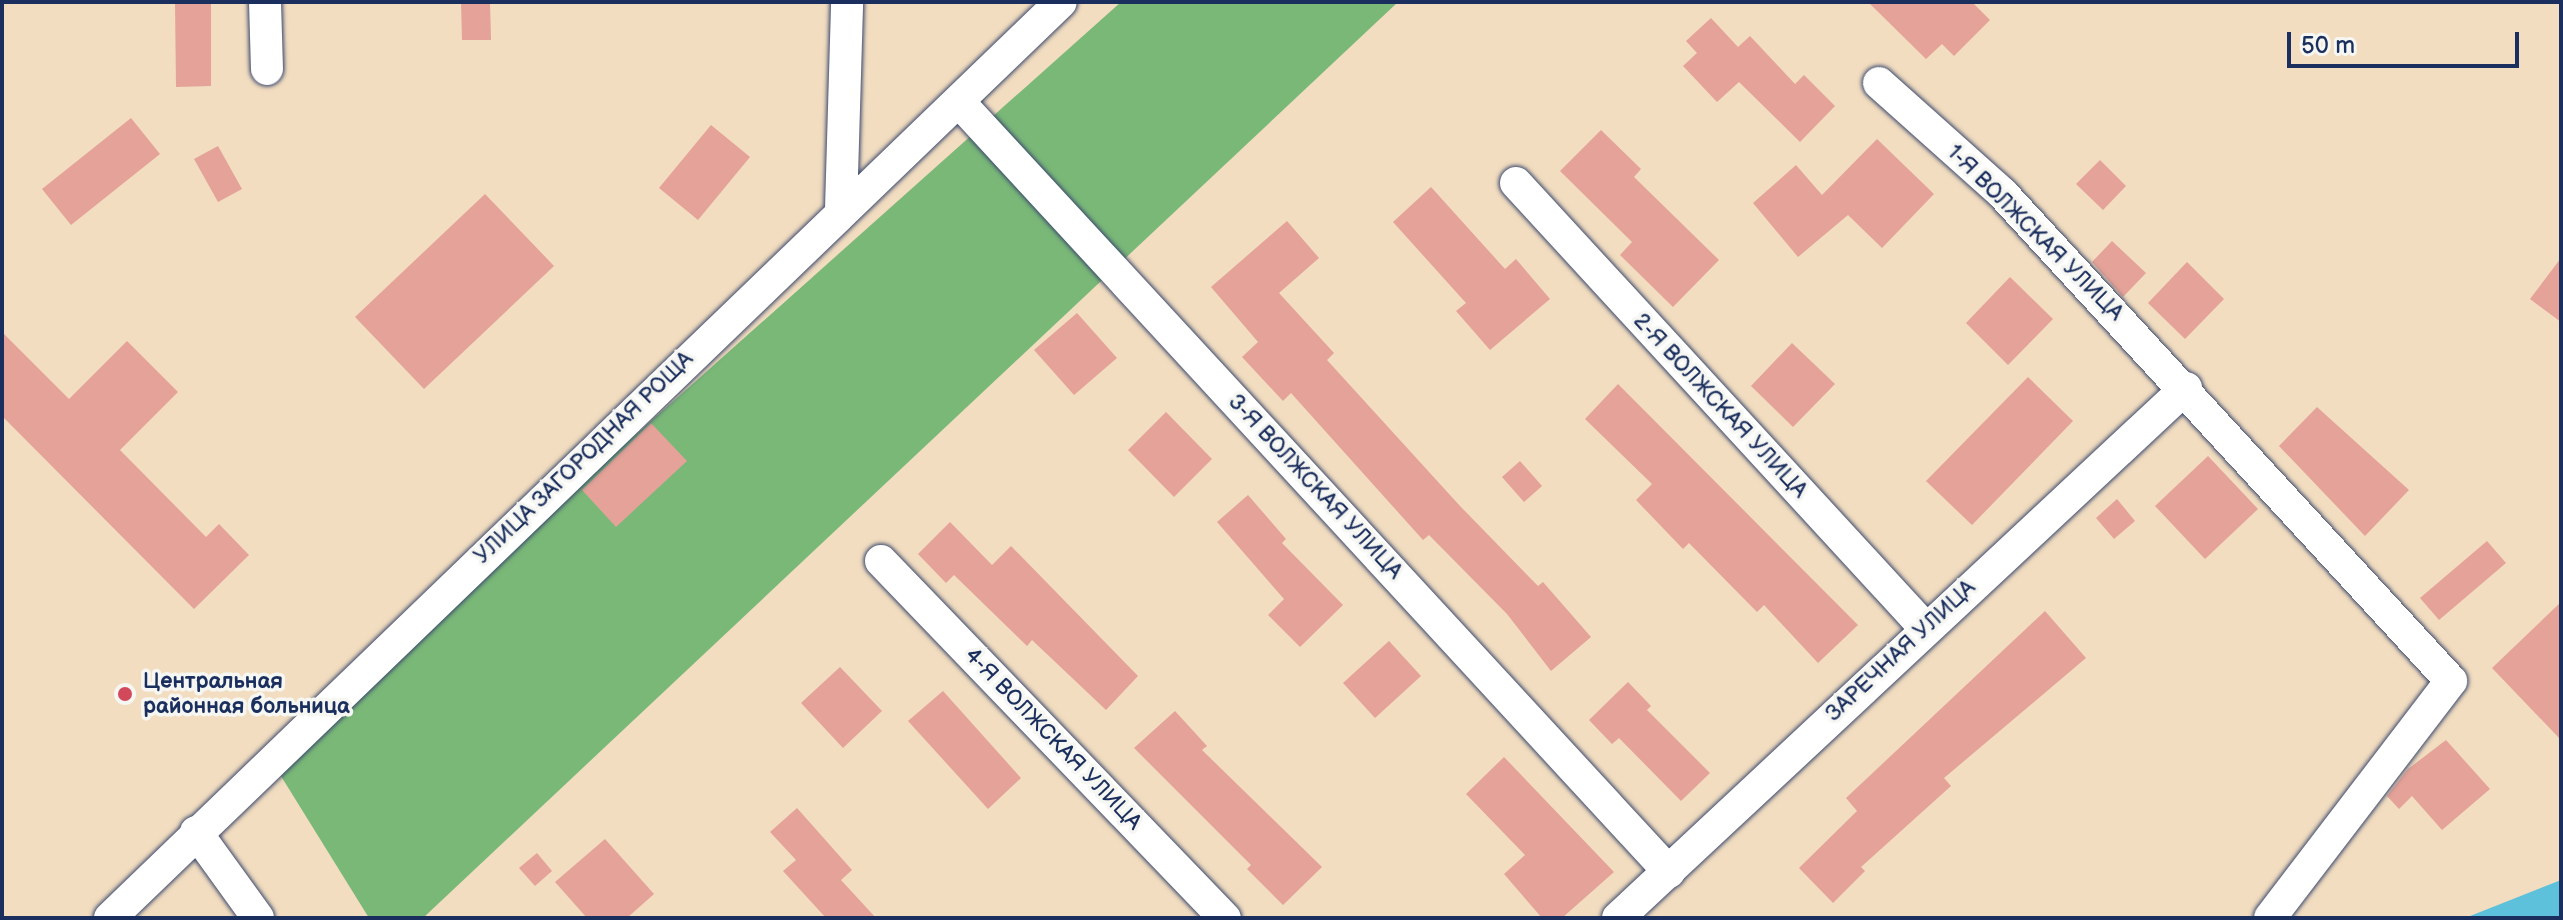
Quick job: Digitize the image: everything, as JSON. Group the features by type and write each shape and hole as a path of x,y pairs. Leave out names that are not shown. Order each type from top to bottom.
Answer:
{"street":[{"path":"265,2 267,69"},
{"path":"841,209 847,2"},
{"name":"УЛИЦА ЗАГОРОДНАЯ РОЩА","path":"110,918 841,209 960,103 1061,2"},
{"name":"1-Я ВОЛЖСКАЯ УЛИЦА","path":"1879,83 2002,193 2186,388 2451,681 2270,918"},
{"name":"3-Я ВОЛЖСКАЯ УЛИЦА","path":"960,103 1669,872"},
{"name":"2-Я ВОЛЖСКАЯ УЛИЦА","path":"1516,183 1925,628"},
{"name":"ЗАРЕЧНАЯ УЛИЦА","path":"1618,918 1925,628 2186,388"},
{"name":"4-Я ВОЛЖСКАЯ УЛИЦА","path":"881,561 1225,918"},
{"path":"196,832 258,918"}],"green space":[{"path":"1121,2 1398,2 423,918 369,918 271,760"}],"water":[{"path":"2561,880 2561,918 2465,918"}],"building":[{"path":"175,2 211,2 211,86 176,87"},
{"path":"461,2 490,2 491,40 462,40"},
{"path":"1868,2 1972,2 1990,20 1954,56 1942,44 1926,59"},
{"path":"1711,18 1738,47 1750,36 1795,84 1804,75 1835,106 1800,142 1739,82 1717,102 1683,66 1697,53 1686,41"},
{"path":"131,118 160,154 71,225 42,189"},
{"path":"711,125 750,157 698,220 659,188"},
{"path":"1601,130 1641,169 1634,177 1719,260 1673,307 1620,255 1632,242 1560,171"},
{"path":"1877,139 1934,194 1882,248 1848,215 1798,257 1753,203 1796,165 1822,195"},
{"path":"218,146 242,189 218,202 194,159"},
{"path":"2100,160 2126,186 2103,210 2076,184"},
{"path":"1431,187 1505,269 1516,259 1550,299 1490,350 1456,311 1466,303 1393,222"},
{"path":"485,194 554,266 424,389 355,317"},
{"path":"1287,221 1319,258 1279,293 1334,353 1327,360 1460,506 1538,586 1543,582 1591,637 1551,671 1507,614 1429,535 1423,540 1291,393 1283,401 1242,357 1258,342 1211,287"},
{"path":"2112,241 2146,273 2123,297 2092,262"},
{"path":"2561,258 2561,322 2530,299"},
{"path":"2187,262 2224,299 2185,339 2148,303"},
{"path":"2010,277 2053,319 2008,365 1966,323"},
{"path":"1077,313 1117,358 1074,395 1034,350"},
{"path":"2,332 69,399 127,341 178,392 120,450 206,537 219,524 249,555 194,609 2,416"},
{"path":"1792,343 1835,384 1793,427 1751,386"},
{"path":"2028,377 2073,421 1972,525 1926,481"},
{"path":"1618,384 1858,625 1818,663 1764,605 1757,612 1689,543 1683,549 1636,500 1652,484 1585,419"},
{"path":"2317,407 2409,490 2365,536 2279,446"},
{"path":"1166,412 1212,459 1174,497 1128,450"},
{"path":"651,423 687,461 616,527 582,490"},
{"path":"2208,456 2258,509 2205,559 2155,506"},
{"path":"1520,461 1542,486 1524,502 1502,477"},
{"path":"1248,495 1286,539 1282,543 1343,605 1300,647 1268,615 1284,599 1217,522"},
{"path":"2117,499 2135,521 2114,539 2096,518"},
{"path":"950,522 992,565 1011,546 1138,676 1106,710 1032,640 1027,646 954,575 946,583 918,554"},
{"path":"2487,541 2506,563 2439,620 2420,598"},
{"path":"2561,602 2561,740 2492,668"},
{"path":"2045,611 2086,658 1944,778 1951,786 1861,867 1865,871 1833,903 1799,868 1857,811 1846,798"},
{"path":"1389,641 1421,676 1375,718 1343,683"},
{"path":"840,667 882,711 843,748 801,703"},
{"path":"1628,682 1651,706 1647,710 1710,773 1681,801 1619,738 1612,744 1589,720"},
{"path":"943,691 1021,778 988,809 908,721"},
{"path":"1175,711 1207,746 1202,750 1322,867 1283,905 1247,869 1251,865 1134,748"},
{"path":"2446,740 2490,789 2442,830 2412,796 2399,809 2387,796 2408,769"},
{"path":"1504,757 1614,872 1562,918 1542,918 1504,874 1525,855 1466,794"},
{"path":"797,808 852,870 841,880 876,918 826,918 783,871 796,860 770,832"},
{"path":"605,839 654,894 627,918 587,918 555,882"},
{"path":"537,853 552,871 535,886 519,868"}],"place":[{"name":"Центральная районная больница","path":"125,694"}]}
